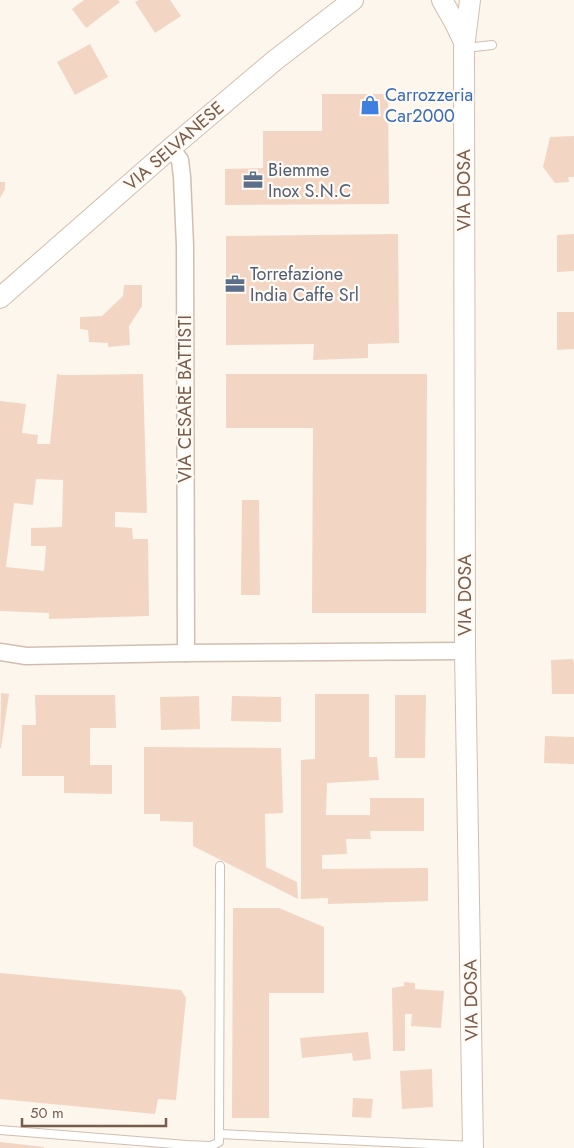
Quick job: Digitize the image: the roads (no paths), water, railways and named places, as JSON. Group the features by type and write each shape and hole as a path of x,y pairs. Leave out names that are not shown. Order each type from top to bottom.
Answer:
{"street":[{"name":"VIA SELVANESE","path":"0,298 171,148 274,62 353,0"},
{"path":"441,0 464,45"},
{"name":"VIA DOSA","path":"470,0 464,45 466,651 473,1147"},
{"name":"VIA CESARE BATTISTI","path":"171,148 180,160 185,246 186,653"},
{"path":"0,652 26,656 466,651"}],"lane":[{"path":"464,45 492,45"},
{"path":"0,1130 211,1146 219,1142 220,866"},
{"path":"220,1134 473,1147"}],"place":[{"name":"Carrozzeria Car2000","path":"370,105"},
{"name":"Biemme Inox S.N.C","path":"253,180"},
{"name":"Torrefazione India Caffe Srl","path":"235,284"}]}
